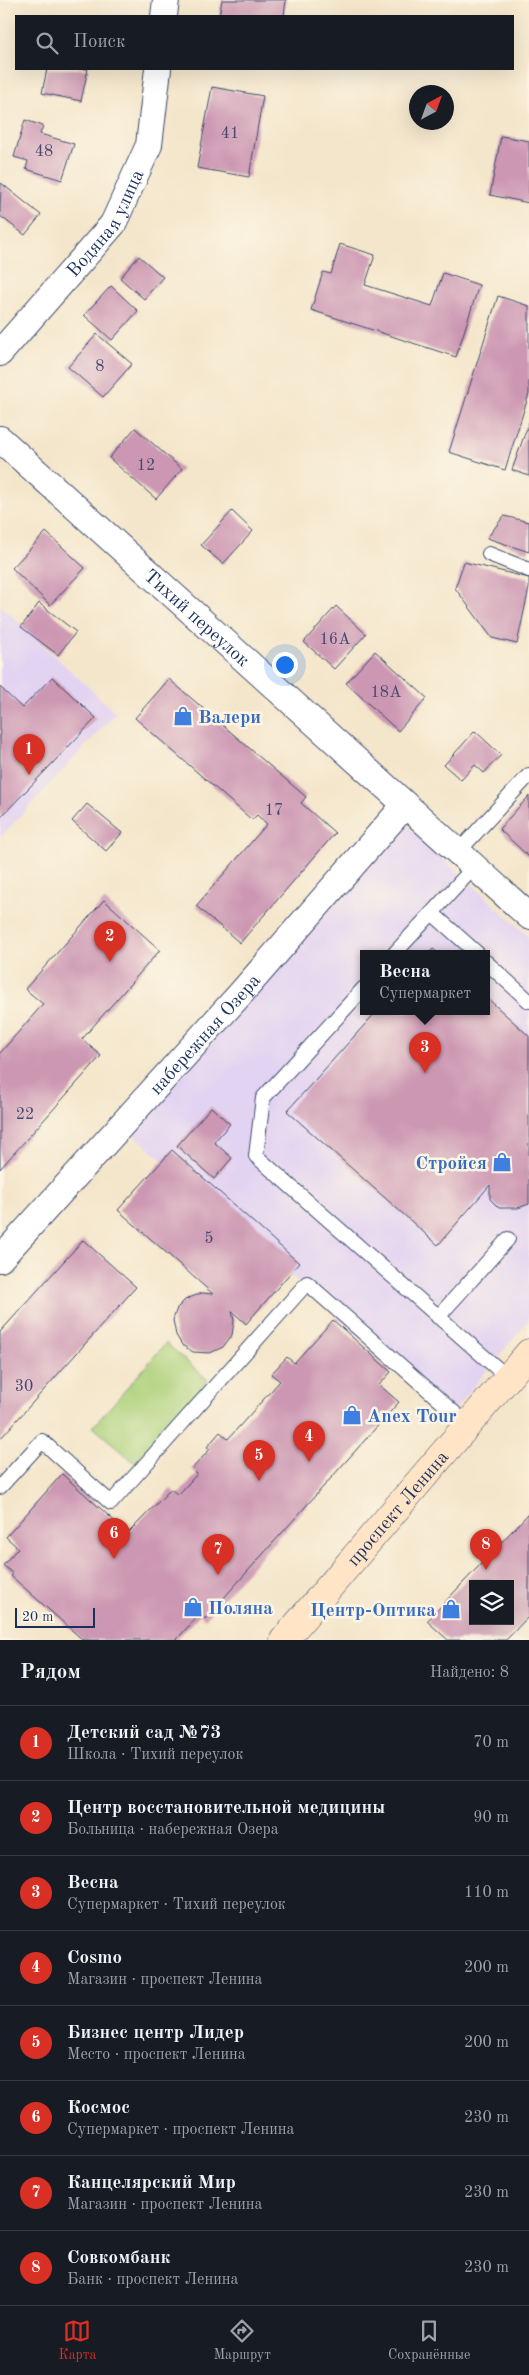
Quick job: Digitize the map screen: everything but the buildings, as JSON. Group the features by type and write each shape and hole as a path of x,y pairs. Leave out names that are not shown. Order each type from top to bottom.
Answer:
{"main road":[{"name":"проспект Ленина","path":"284,1640 529,1353"}],"street":[{"path":"164,15 166,0"},
{"name":"Водяная улица","path":"0,353 113,224 148,144 158,70"},
{"name":"Тихий переулок","path":"0,439 529,916"},
{"name":"набережная Озера","path":"0,1260 243,992 405,804"}],"lane":[{"path":"490,554 529,570"},
{"path":"398,950 432,913 466,859 529,775"},
{"path":"432,913 474,950"},
{"path":"490,966 529,1001"},
{"path":"360,992 263,1098 256,1156 507,1377"},
{"path":"438,1317 508,1239"},
{"path":"0,1488 42,1441 111,1503 306,1283 467,1424"}],"shaded area":[{"path":"0,605 116,713 0,838"},
{"path":"406,824 529,937 529,1320 448,1417 131,1132"}],"green space":[{"path":"166,1343 208,1380 135,1463 93,1427"}],"place":[{"name":"Валери","path":"183,716"},
{"name":"Детский сад №73","path":"29,775"},
{"name":"Центр восстановительной медицины","path":"110,962"},
{"name":"Весна","path":"425,1073"},
{"name":"Стройся","path":"502,1162"},
{"name":"Anex Tour","path":"352,1415"},
{"name":"Cosmo","path":"309,1462"},
{"name":"Бизнес центр Лидер","path":"259,1481"},
{"name":"Космос","path":"114,1559"},
{"name":"Совкомбанк","path":"486,1570"},
{"name":"Канцелярский Мир","path":"218,1575"},
{"name":"Поляна","path":"193,1607"},
{"name":"Центр-Оптика","path":"451,1609"}]}
